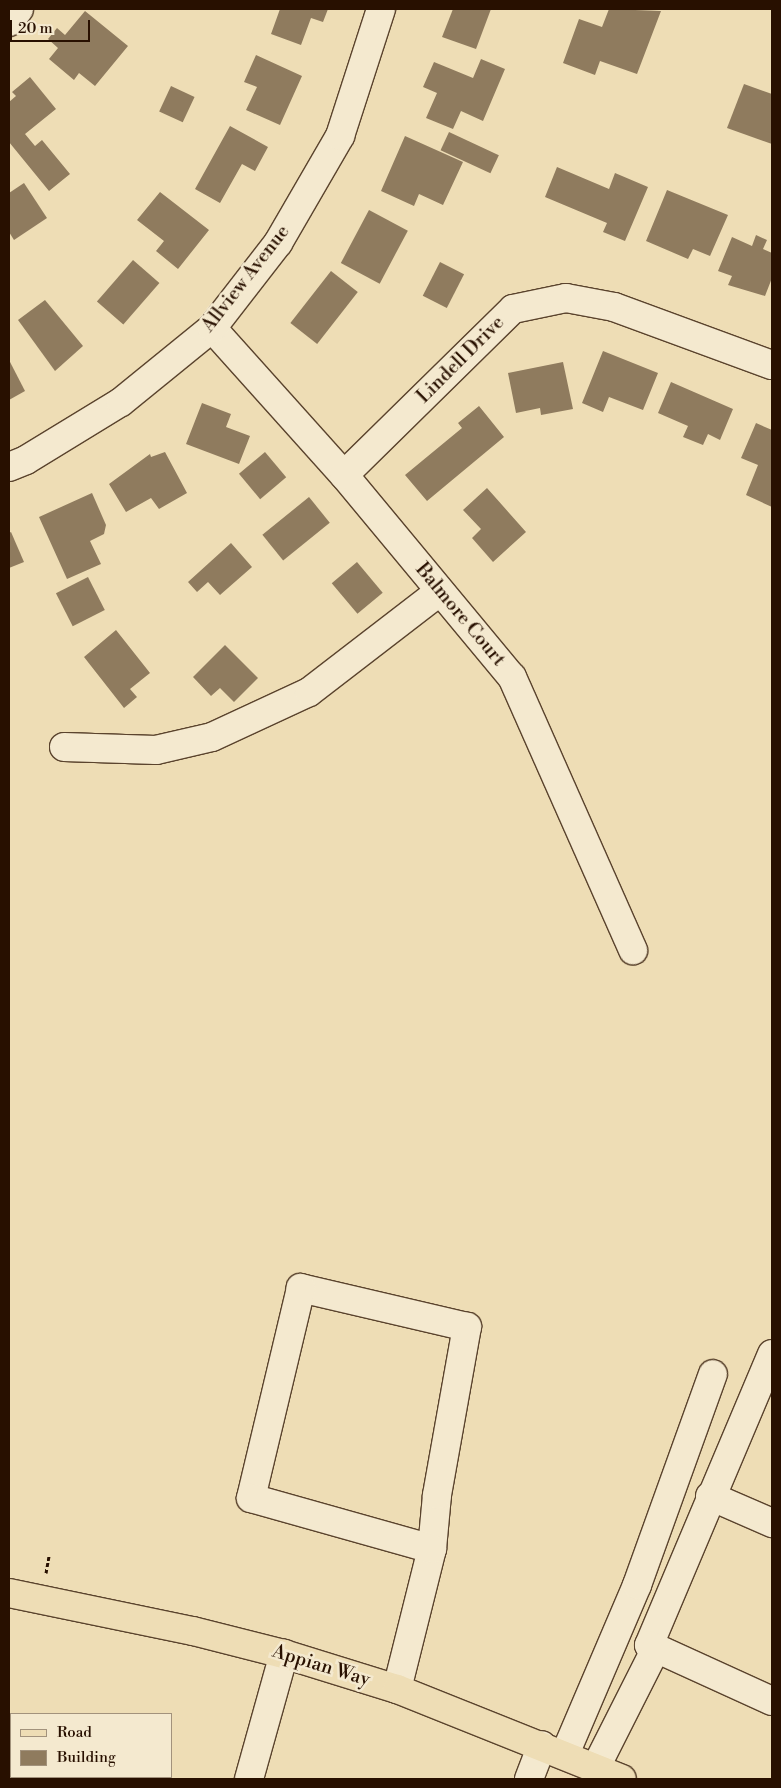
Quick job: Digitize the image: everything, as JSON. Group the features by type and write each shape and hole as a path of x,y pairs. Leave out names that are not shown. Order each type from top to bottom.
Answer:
{"main road":[{"name":"Appian Way","path":"9,1593 174,1627 284,1654 397,1689 554,1749 622,1779"}],"street":[{"path":"9,22 19,9"},
{"name":"Allview Avenue","path":"9,467 26,460 121,402 212,328 278,244 340,136 382,9"},
{"name":"Lindell Drive","path":"344,476 513,309 566,298 614,307 772,365"},
{"name":"Balmore Court","path":"212,328 344,476 512,677 633,950"},
{"path":"64,747 156,750 212,737 309,692 440,591"},
{"path":"397,1689 432,1549 437,1495 466,1327 301,1288 251,1498 432,1549"},
{"path":"772,1354 738,1429 649,1645 772,1700"},
{"path":"530,1779 554,1749 637,1585 713,1374"},
{"path":"696,1422 722,1432 738,1429"},
{"path":"710,1496 772,1524"},
{"path":"596,1767 656,1648"},
{"path":"249,1779 284,1654"}],"building":[{"path":"280,9 328,9 323,22 311,18 301,45 271,34"},
{"path":"453,9 491,9 476,49 442,37"},
{"path":"609,9 661,11 637,74 600,61 595,75 563,63 579,19 602,27"},
{"path":"85,11 128,46 95,86 79,73 74,80 49,59 58,48 48,39 57,28 65,35"},
{"path":"256,55 302,76 280,125 246,110 257,87 244,82"},
{"path":"481,59 505,69 483,121 461,111 453,129 426,118 437,93 423,87 434,62 473,78"},
{"path":"30,77 56,109 25,134 35,146 42,140 70,174 49,191 9,142 9,102 16,96 12,92"},
{"path":"744,84 772,94 772,144 727,128"},
{"path":"171,86 195,97 183,122 159,111"},
{"path":"230,126 268,147 255,171 242,164 220,203 195,189"},
{"path":"449,132 499,155 490,173 441,150"},
{"path":"405,136 463,162 443,205 419,194 414,206 381,191"},
{"path":"557,167 609,189 615,173 648,187 625,241 603,232 607,223 545,197"},
{"path":"24,183 47,218 14,240 9,232 9,193"},
{"path":"667,190 728,215 710,256 693,249 688,259 646,241"},
{"path":"160,192 209,230 178,269 156,251 164,241 137,220"},
{"path":"369,210 408,231 380,284 341,263"},
{"path":"756,235 767,240 763,249 772,253 772,278 765,296 728,285 732,276 718,271 732,237 752,246"},
{"path":"133,260 159,283 123,324 97,302"},
{"path":"440,262 464,274 447,308 423,296"},
{"path":"331,271 358,292 317,344 290,323"},
{"path":"45,300 83,346 55,371 18,320"},
{"path":"603,351 658,373 643,410 609,397 603,412 582,403"},
{"path":"9,360 25,391 9,400"},
{"path":"563,362 573,409 541,415 540,408 516,413 508,373"},
{"path":"671,382 733,409 720,440 708,434 703,445 683,437 688,426 658,413"},
{"path":"202,403 231,414 226,427 250,436 239,464 186,444"},
{"path":"479,406 504,437 427,501 405,475 462,428 458,423"},
{"path":"756,423 772,430 772,507 746,495 758,465 741,458"},
{"path":"165,452 187,493 159,509 151,498 126,512 109,484 150,454 151,457"},
{"path":"265,452 286,477 260,499 239,474"},
{"path":"487,488 526,532 493,562 472,538 481,529 463,510"},
{"path":"92,493 106,525 104,534 90,541 101,564 67,579 39,517"},
{"path":"309,497 330,523 283,560 262,535"},
{"path":"11,532 24,562 9,568 9,533"},
{"path":"231,543 252,567 220,595 208,582 197,592 188,582"},
{"path":"357,562 383,593 357,614 332,583"},
{"path":"88,577 105,610 73,626 56,593"},
{"path":"116,630 150,673 130,689 137,697 124,708 84,657"},
{"path":"225,645 258,678 234,702 220,688 211,696 193,677"}]}
